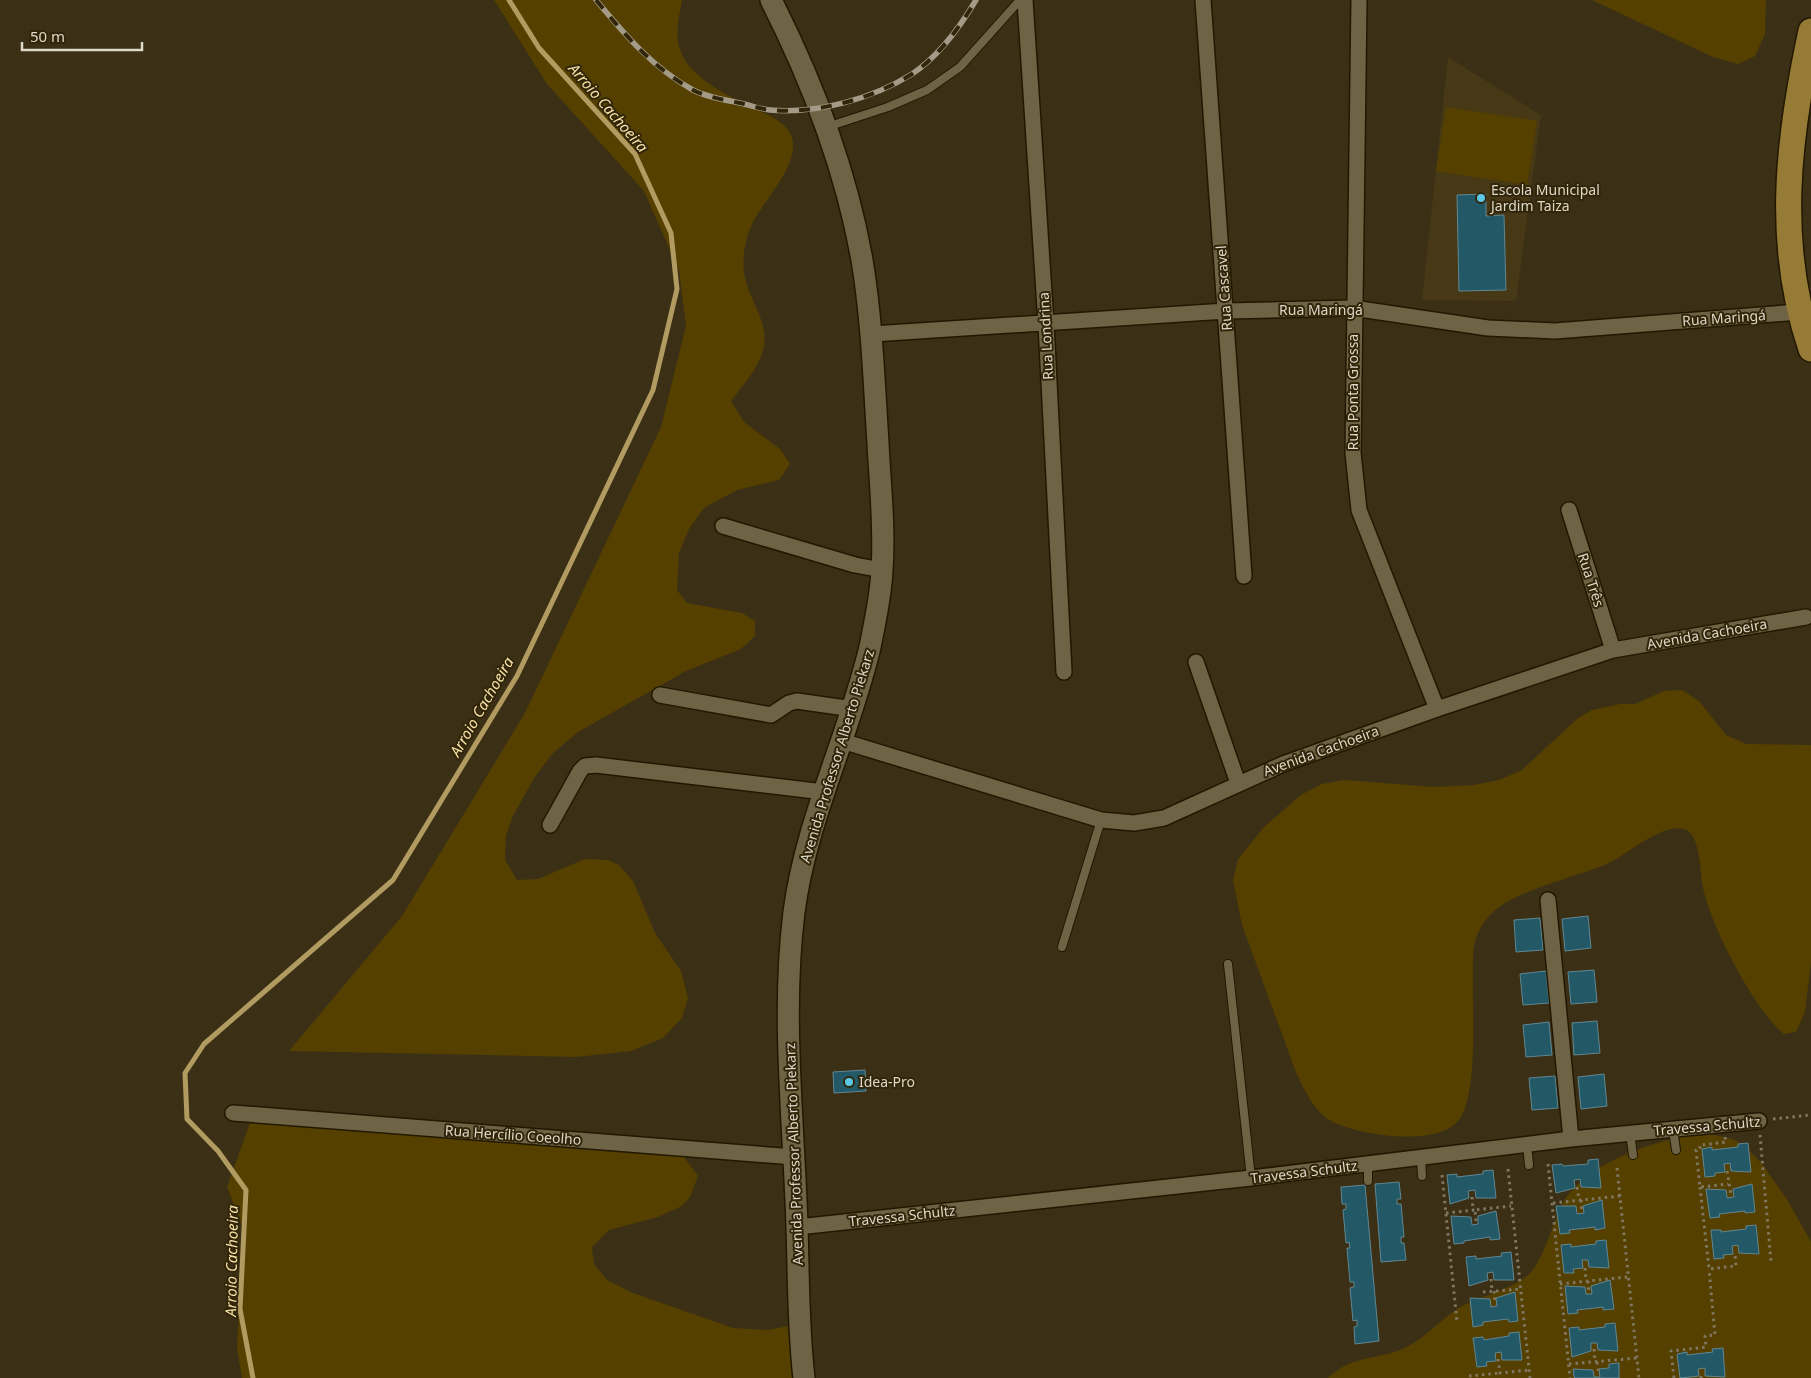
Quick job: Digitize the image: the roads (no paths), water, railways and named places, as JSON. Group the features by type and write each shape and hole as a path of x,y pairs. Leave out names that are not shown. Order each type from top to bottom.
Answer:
{"highway":[{"path":"1811,30 1788,172 1788,232 1799,312 1811,349"}],"main road":[{"name":"Avenida Professor Alberto Piekarz","path":"771,0 792,40 825,127 850,202 862,260 872,334 882,570 870,644 853,709 824,792 794,909 788,986 801,1349 804,1378"}],"street":[{"name":"Rua Londrina","path":"1025,0 1046,324 1064,672"},
{"name":"Rua Cascavel","path":"1203,0 1244,576"},
{"name":"Rua Ponta Grossa","path":"1359,0 1357,227 1353,308 1353,453 1360,510 1437,709"},
{"name":"Rua Maringá","path":"872,334 1226,311 1353,308 1488,328 1555,331 1799,312"},
{"name":"Rua Três","path":"1569,510 1613,650"},
{"path":"723,526 855,565 882,570"},
{"name":"Avenida Cachoeira","path":"842,741 1101,820 1134,823 1164,818 1238,783 1437,709 1613,650 1806,617"},
{"path":"1196,662 1238,783"},
{"path":"660,695 771,715 789,703 797,701 853,709"},
{"path":"550,825 580,771 585,766 596,765 824,792"},
{"path":"1548,900 1571,1139"},
{"name":"Rua Hercílio Coeolho","path":"233,1113 794,1156"},
{"name":"Travessa Schultz","path":"798,1227 1251,1178 1571,1139 1759,1121"}],"lane":[{"path":"825,127 888,107 927,90 960,67 1020,0"},
{"path":"1062,946 1101,820"},
{"path":"1228,964 1251,1178"},
{"path":"1673,1128 1676,1150"},
{"path":"1630,1133 1633,1155"},
{"path":"1527,1144 1529,1165"},
{"path":"1421,1157 1422,1176"},
{"path":"1368,1164 1368,1181"}],"waterway":[{"name":"Arroio Cachoeira","path":"253,1378 240,1309 246,1190 218,1151 187,1119 185,1073 204,1044 393,880 517,676 653,390 677,289 671,233 635,154 539,48 509,0"}],"railway":[{"path":"596,0 640,50 665,72 693,90 762,109 788,111 806,110 844,103 880,91 912,74 940,50 976,0"}],"place":[{"name":"Escola Municipal Jardim Taiza","path":"1481,198"},
{"name":"Idea-Pro","path":"849,1082"}]}
